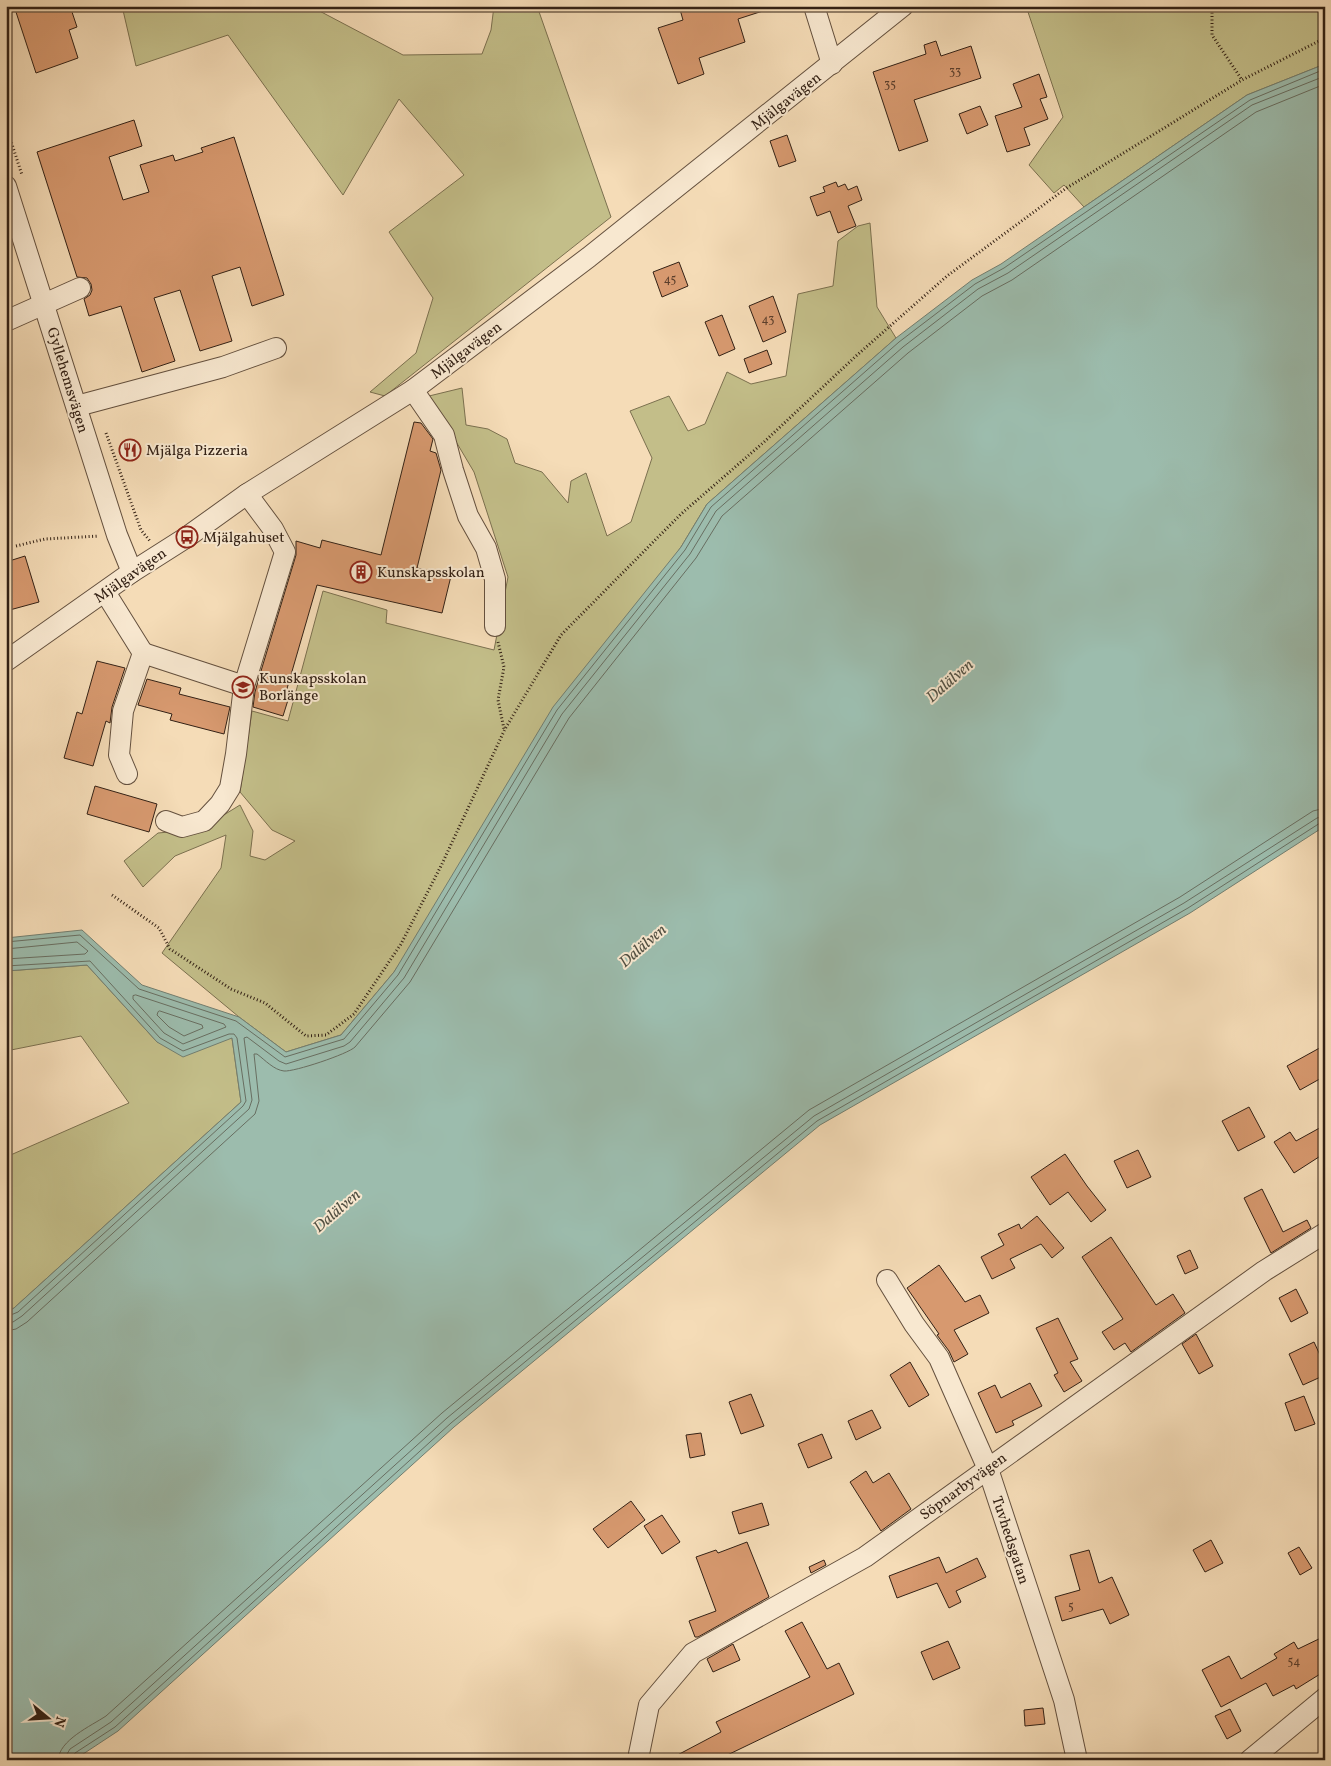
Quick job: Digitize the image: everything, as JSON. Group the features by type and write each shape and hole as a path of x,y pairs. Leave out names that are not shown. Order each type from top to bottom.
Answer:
{"street":[{"path":"814,6 832,64"},
{"name":"Mjälgavägen","path":"6,661 247,494 413,390 589,257 903,6"},
{"name":"Gyllehemsvägen","path":"15,185 45,304 117,535 132,572"},
{"path":"6,321 80,288"},
{"path":"77,406 223,367 276,348"},
{"path":"413,390 444,435 468,516 486,548 495,578 495,626"},
{"path":"166,821 182,827 204,821 220,804 230,788 244,686 285,552 273,529 247,494"},
{"path":"105,592 143,654 244,686"},
{"path":"127,774 119,754 123,711 143,654"},
{"name":"Söpnarbyvägen","path":"639,1760 649,1705 693,1653 865,1557 1264,1271 1325,1234"},
{"name":"Tuvhedsgatan","path":"887,1280 914,1324 939,1358 988,1469 1064,1700 1077,1760"},
{"path":"1250,1760 1325,1698"}],"path":[{"path":"1210,6 1212,11 1212,35 1242,80"},
{"path":"112,895 159,928 170,949 231,990 265,1003 306,1036 326,1035 354,1014 402,944 441,866 504,729 561,636 681,514 764,442 947,276 1065,189 1242,80 1325,38"},
{"path":"6,126 15,185"},
{"path":"104,429 141,530 160,553"},
{"path":"16,546 45,539 117,535 141,530"},
{"path":"495,626 504,667 498,700 504,729"}],"shaded area":[{"path":"122,6 310,6 403,55 482,54 491,30 494,6 537,6 611,217 385,396 370,392 416,353 433,298 389,232 464,175 399,99 343,195 228,35 136,66"},
{"path":"1026,6 1325,6 1325,64 1247,95 1084,207 1064,185 1054,193 1029,165 1063,117"},
{"path":"870,223 877,307 896,338 707,504 681,547 394,972 341,1035 286,1052 239,1017 162,953 221,868 226,835 175,856 143,887 124,861 158,833 201,829 240,805 253,831 250,856 265,860 295,841 272,830 240,792 252,711 288,721 323,591 387,610 386,623 494,650 508,577 474,472 429,396 462,388 466,425 488,429 507,439 515,463 542,472 568,503 571,481 586,473 607,536 631,522 652,458 630,411 669,396 688,431 705,424 727,372 751,384 786,376 798,294 833,286 838,241 858,226"},
{"path":"87,965 157,1042 232,1038 241,1102 14,1308 6,1313 6,1157 129,1103 81,1036 6,1051 6,971"}],"water":[{"name":"Dalälven","path":"1325,64 1325,826 1190,913 820,1125 454,1427 118,1731 74,1760 6,1760 6,1313 14,1308 241,1102 232,1038 183,1057 157,1042 87,965 6,971 6,938 82,930 142,985 239,1017 286,1052 341,1035 394,972 553,707 681,547 707,504 896,338 972,280 1001,264 1247,95"}],"building":[{"path":"14,6 70,6 77,27 69,30 78,58 36,73"},
{"path":"679,6 768,6 769,9 738,19 745,42 699,58 704,74 678,84 658,28 683,20"},
{"path":"936,41 941,56 971,46 981,78 914,100 928,141 899,151 873,72 926,54 924,45"},
{"path":"1039,74 1047,97 1040,99 1048,119 1024,128 1030,145 1007,152 995,116 1022,107 1013,84"},
{"path":"980,106 988,125 967,134 959,114"},
{"path":"134,120 142,146 109,157 123,200 149,192 140,165 173,155 175,161 203,152 201,148 234,137 284,295 252,306 240,267 212,276 232,341 200,351 180,290 154,298 175,361 142,372 121,306 89,316 84,299 90,295 92,290 91,284 87,278 77,277 37,152"},
{"path":"787,135 796,161 779,167 770,141"},
{"path":"836,182 838,187 845,184 848,190 857,186 862,200 848,206 856,226 838,233 830,211 817,216 810,197 825,192 823,187"},
{"path":"679,262 688,286 662,297 653,272"},
{"path":"773,296 786,332 763,342 749,306"},
{"path":"722,315 735,349 719,356 705,322"},
{"path":"767,350 772,364 749,373 744,359"},
{"name":"Kunskapsskolan","path":"414,422 421,423 433,439 430,451 436,453 441,470 417,568 451,576 442,613 317,585 284,699 288,700 283,716 253,707 255,692 296,555 296,541 320,548 322,540 381,555"},
{"path":"25,556 39,602 6,611 6,562"},
{"path":"97,661 125,668 112,707 110,723 106,721 93,766 64,758 77,712 82,714"},
{"path":"147,679 181,688 179,694 230,707 224,734 170,720 172,714 138,705"},
{"path":"95,786 157,804 149,832 87,814"},
{"path":"1325,1045 1325,1076 1300,1090 1287,1066"},
{"path":"1249,1107 1265,1137 1238,1151 1222,1121"},
{"path":"1325,1125 1325,1153 1294,1173 1274,1142 1290,1132 1296,1141"},
{"path":"1138,1150 1151,1177 1127,1188 1114,1161"},
{"path":"1065,1154 1106,1210 1091,1222 1068,1192 1050,1205 1031,1177"},
{"path":"1262,1189 1283,1232 1307,1220 1311,1228 1271,1253 1244,1198"},
{"path":"1037,1216 1064,1248 1052,1258 1041,1244 1010,1259 1015,1268 992,1279 981,1257 1004,1245 998,1234 1019,1224 1021,1229"},
{"path":"1111,1237 1156,1305 1173,1294 1185,1313 1131,1352 1125,1343 1114,1350 1102,1332 1123,1319 1082,1257"},
{"path":"1190,1250 1198,1268 1185,1274 1177,1256"},
{"path":"939,1265 965,1302 980,1295 989,1313 954,1330 968,1354 954,1362 949,1351 937,1335 939,1334 907,1288"},
{"path":"1296,1289 1308,1313 1291,1322 1279,1298"},
{"path":"1058,1318 1078,1359 1070,1362 1082,1381 1064,1392 1054,1375 1058,1373 1036,1328"},
{"path":"1196,1334 1213,1366 1199,1374 1182,1344"},
{"path":"1314,1342 1325,1366 1325,1375 1303,1385 1289,1354"},
{"path":"910,1362 929,1395 909,1407 890,1375"},
{"path":"1030,1383 1042,1406 1012,1421 1014,1425 996,1433 978,1393 995,1385 1001,1398"},
{"path":"751,1394 764,1426 741,1434 729,1402"},
{"path":"1304,1396 1315,1424 1295,1431 1285,1403"},
{"path":"872,1410 881,1428 856,1440 848,1421"},
{"path":"701,1433 705,1455 690,1458 686,1435"},
{"path":"822,1434 832,1458 808,1468 798,1444"},
{"path":"866,1471 873,1483 889,1473 911,1509 881,1531 850,1482"},
{"path":"631,1501 645,1520 608,1548 593,1529"},
{"path":"762,1503 769,1525 739,1534 732,1512"},
{"path":"662,1515 680,1542 662,1554 644,1526"},
{"path":"1211,1540 1223,1563 1205,1572 1193,1550"},
{"path":"747,1542 769,1597 695,1637 689,1621 716,1611 696,1557 716,1550 718,1553"},
{"path":"1299,1547 1312,1568 1300,1575 1288,1553"},
{"path":"1089,1550 1099,1583 1112,1577 1129,1615 1110,1624 1103,1609 1062,1621 1055,1597 1080,1590 1070,1555"},
{"path":"939,1557 946,1573 977,1558 986,1577 956,1591 961,1602 949,1608 937,1583 897,1598 889,1576"},
{"path":"824,1560 826,1565 811,1573 809,1567"},
{"path":"802,1622 827,1669 839,1663 854,1694 717,1760 668,1760 721,1732 716,1722 810,1677 785,1631"},
{"path":"1325,1636 1325,1671 1296,1689 1294,1685 1273,1696 1266,1683 1221,1707 1202,1670 1229,1656 1241,1679 1277,1658 1274,1654 1294,1642 1298,1649"},
{"path":"948,1641 960,1668 933,1680 921,1652"},
{"path":"733,1644 740,1660 713,1672 707,1659"},
{"path":"1043,1708 1045,1724 1025,1726 1024,1710"},
{"path":"1230,1709 1241,1731 1227,1739 1215,1716"}],"place":[{"name":"Mjälga Pizzeria","path":"130,450"},
{"name":"Mjälgahuset","path":"187,537"},
{"name":"Kunskapsskolan","path":"361,572"},
{"name":"Kunskapsskolan Borlänge","path":"243,687"}]}
